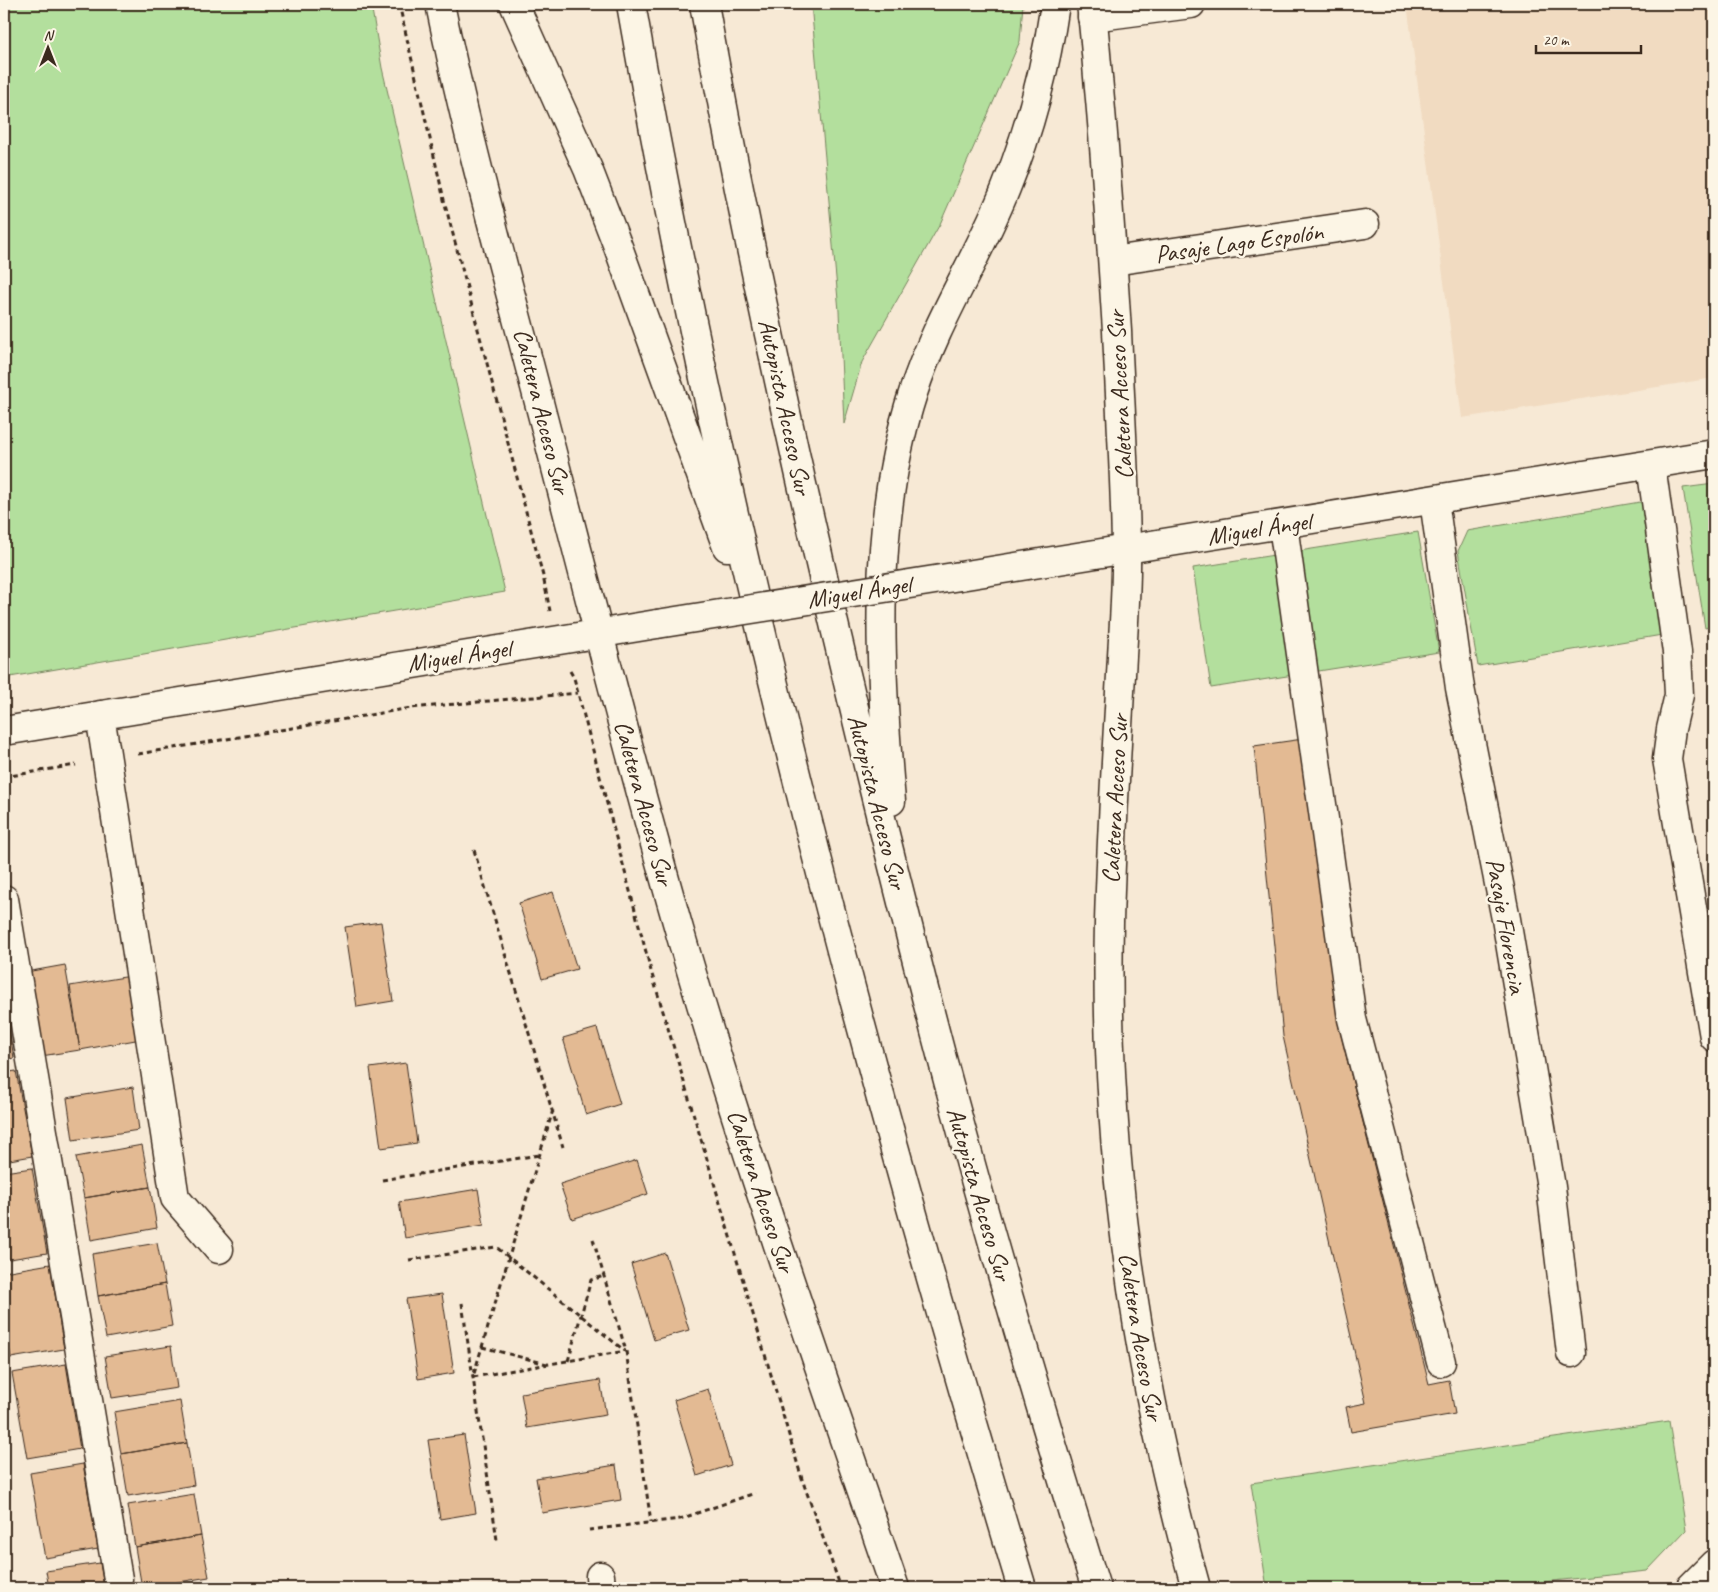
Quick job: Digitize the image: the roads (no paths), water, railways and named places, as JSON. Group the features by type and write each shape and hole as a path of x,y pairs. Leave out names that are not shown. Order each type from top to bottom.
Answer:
{"main road":[{"name":"Caletera Acceso Sur","path":"440,4 466,116 598,633 683,945 740,1128 895,1588"},
{"path":"514,4 588,169 618,244 773,676"},
{"path":"631,4 685,291 727,484 836,934 903,1181 1022,1588"},
{"name":"Autopista Acceso Sur","path":"704,4 756,277 847,679 950,1090 1000,1270 1096,1588"},
{"path":"904,909 894,831 883,673 883,572 891,487 903,427 913,392 929,349 1006,189 1022,146 1040,87 1055,4"},
{"path":"1091,10 1191,4"},
{"name":"Caletera Acceso Sur","path":"1091,10 1113,260 1126,550 1125,605 1111,843 1109,927 1109,1011 1113,1108 1133,1299 1147,1383 1165,1469 1196,1588"},
{"name":"Pasaje Lago Espolón","path":"1113,260 1366,224"},
{"name":"Miguel Ángel","path":"4,731 598,633 1282,525 1714,454"},
{"path":"1651,464 1677,652 1679,695 1671,729 1668,759 1714,1037"},
{"name":"Pasaje Florencia","path":"1434,500 1460,688 1506,919 1551,1187 1571,1353"},
{"path":"1282,525 1352,1019 1441,1362"},
{"path":"100,715 176,1198 219,1249"},
{"path":"4,899 118,1579"},
{"path":"1690,1588 1714,1564"}]}
